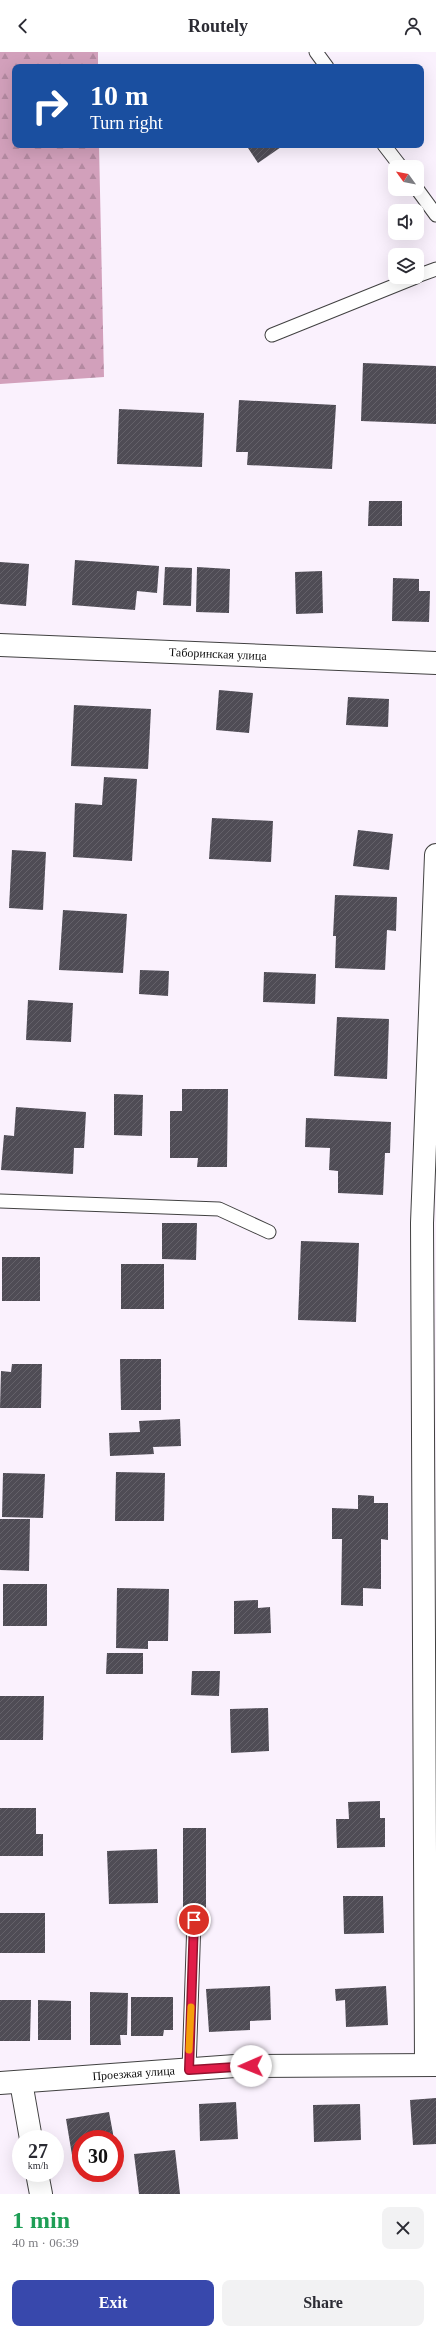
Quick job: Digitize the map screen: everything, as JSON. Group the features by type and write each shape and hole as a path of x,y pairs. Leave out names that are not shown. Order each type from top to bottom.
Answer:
{"street":[{"name":"Таборинская улица","path":"0,650 436,663"},
{"path":"431,2064 422,1223 436,855"},
{"name":"Проезжая улица","path":"0,2083 235,2066 431,2064"},
{"path":"21,2082 29,2130"},
{"path":"39,2182 41,2194"}],"lane":[{"path":"316,52 325,64"},
{"path":"386,148 396,160"},
{"path":"422,196 436,215"},
{"path":"424,274 436,269"},
{"path":"272,335 399,284"},
{"path":"0,1201 220,1209 269,1232"},
{"path":"189,2070 194,1920"}],"green space":[{"path":"0,52 98,52 98,64 12,64 12,148 99,148 104,377 0,384"}],"building":[{"path":"248,148 280,148 258,163"},
{"path":"363,363 436,366 436,424 361,421"},
{"path":"239,400 336,405 332,469 247,465 248,452 236,452"},
{"path":"119,409 204,413 202,467 117,464"},
{"path":"369,501 402,501 402,526 368,526"},
{"path":"75,560 159,566 157,593 137,591 135,610 72,605"},
{"path":"0,562 29,564 26,606 0,604"},
{"path":"165,567 192,568 191,606 163,605"},
{"path":"197,567 230,569 229,613 196,612"},
{"path":"322,571 323,613 296,614 295,572"},
{"path":"393,578 419,579 419,591 430,591 429,622 392,621"},
{"path":"219,690 253,693 249,733 216,730"},
{"path":"348,697 389,699 388,727 346,725"},
{"path":"74,705 151,709 148,769 71,766"},
{"path":"104,777 137,779 132,861 73,857 75,803 102,805"},
{"path":"212,818 273,821 271,862 209,859"},
{"path":"358,830 393,834 389,870 353,866"},
{"path":"12,850 46,852 43,910 9,908"},
{"path":"335,895 397,897 396,931 387,930 385,970 335,968 336,936 333,936"},
{"path":"63,910 127,914 123,973 59,970"},
{"path":"140,970 169,971 168,996 139,994"},
{"path":"264,972 316,974 315,1004 263,1002"},
{"path":"28,1000 73,1003 71,1042 26,1040"},
{"path":"337,1017 389,1019 387,1079 334,1076"},
{"path":"182,1089 228,1089 227,1167 197,1167 198,1158 170,1158 170,1111 182,1111"},
{"path":"114,1094 143,1095 142,1136 114,1135"},
{"path":"16,1107 86,1112 84,1148 74,1148 73,1174 1,1170 4,1135 14,1136"},
{"path":"306,1118 391,1122 390,1153 385,1153 383,1195 338,1193 338,1171 329,1170 330,1148 305,1147"},
{"path":"162,1223 197,1223 196,1260 162,1259"},
{"path":"301,1241 359,1243 356,1322 298,1320"},
{"path":"2,1257 40,1257 40,1301 2,1301"},
{"path":"121,1264 164,1264 164,1309 121,1309"},
{"path":"120,1359 161,1359 161,1410 121,1410"},
{"path":"12,1364 42,1364 41,1408 0,1408 1,1371 11,1372"},
{"path":"180,1419 181,1446 153,1447 154,1454 110,1456 109,1433 140,1432 139,1421"},
{"path":"116,1472 165,1473 164,1521 115,1521"},
{"path":"3,1473 45,1474 43,1518 2,1517"},
{"path":"358,1495 374,1496 374,1503 388,1503 388,1540 381,1539 381,1589 363,1588 363,1606 341,1605 342,1539 332,1539 332,1508 358,1509"},
{"path":"0,1519 30,1519 29,1571 0,1570"},
{"path":"3,1584 47,1584 47,1626 3,1626"},
{"path":"117,1588 169,1589 168,1641 148,1641 148,1649 116,1648"},
{"path":"258,1600 258,1608 270,1607 271,1633 234,1634 234,1601"},
{"path":"107,1653 143,1653 143,1674 106,1674"},
{"path":"192,1671 220,1671 219,1696 191,1695"},
{"path":"0,1696 44,1696 43,1740 0,1740"},
{"path":"268,1708 269,1751 231,1753 230,1709"},
{"path":"380,1801 380,1818 385,1818 385,1847 337,1848 336,1819 349,1819 348,1802"},
{"path":"0,1808 36,1808 36,1834 43,1834 43,1856 0,1856"},
{"path":"183,1828 206,1828 206,1910 183,1910"},
{"path":"157,1849 158,1903 109,1904 107,1851"},
{"path":"343,1896 383,1896 384,1933 344,1934"},
{"path":"0,1913 45,1913 45,1953 0,1953"},
{"path":"270,1986 271,2020 250,2021 250,2030 209,2032 206,1989"},
{"path":"386,1986 388,2025 346,2027 345,2000 336,2001 335,1989"},
{"path":"90,1992 128,1993 127,2035 120,2035 121,2045 90,2045"},
{"path":"131,1997 173,1997 173,2030 164,2030 163,2036 131,2036"},
{"path":"0,2000 31,2000 30,2041 0,2041"},
{"path":"38,2000 71,2001 71,2040 38,2040"},
{"path":"436,2098 436,2144 413,2145 410,2100"},
{"path":"236,2102 238,2139 200,2141 199,2104"},
{"path":"360,2104 361,2140 314,2142 313,2105"},
{"path":"109,2112 112,2130 72,2130 72,2155 66,2119"},
{"path":"175,2150 180,2194 139,2194 134,2154"}],"slow traffic":[{"path":"189,2050 191,2007"}],"route":[{"path":"194,1920 189,2070 251,2066"}]}
